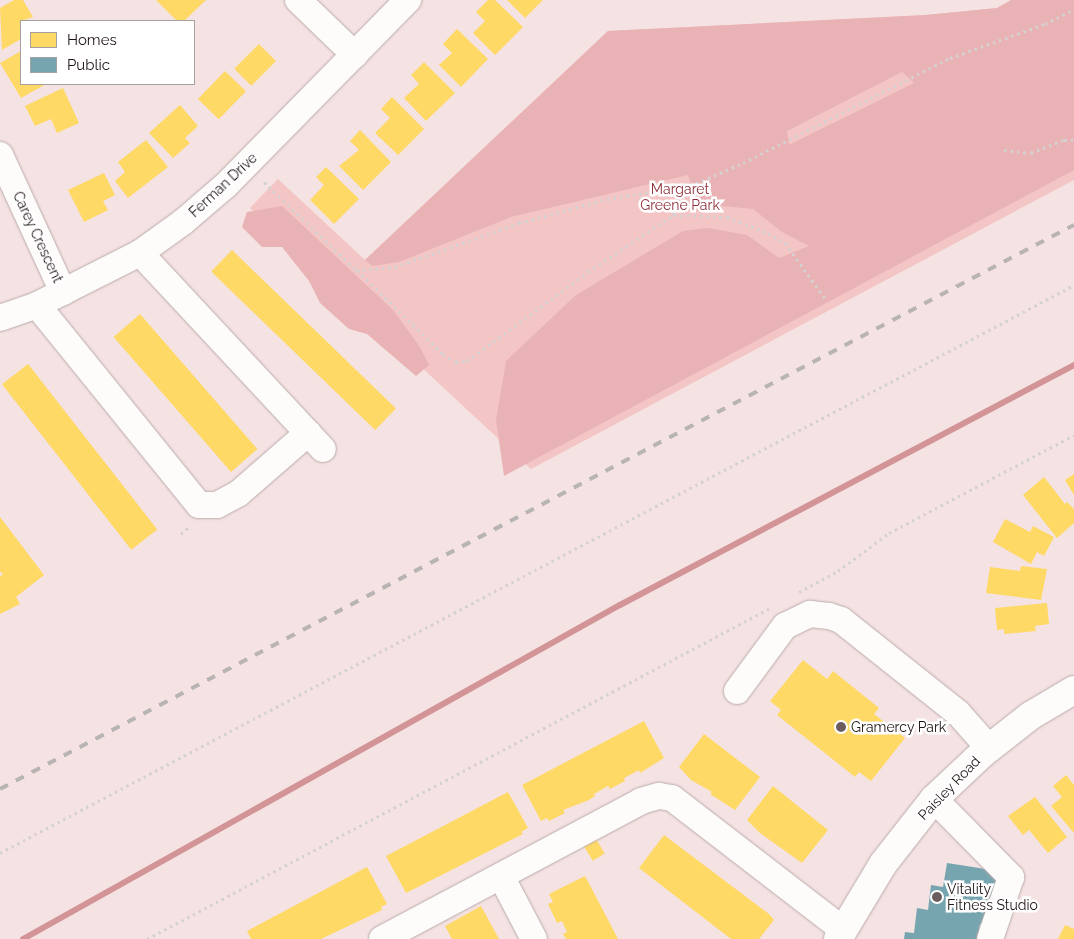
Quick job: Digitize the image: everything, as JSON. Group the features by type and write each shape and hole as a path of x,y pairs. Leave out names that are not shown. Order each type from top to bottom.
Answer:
{"main road":[{"name":"Paisley Road","path":"840,934 884,864 934,799 989,748 1030,716 1074,690"}],"street":[{"path":"298,0 355,55"},
{"name":"Ferman Drive","path":"0,318 37,305 140,253 183,222 226,185 408,0"},
{"name":"Carey Crescent","path":"0,155 63,292"},
{"path":"37,305 198,505 217,505 238,494 316,441 140,253"},
{"path":"737,691 785,626 810,614 829,616 841,620 958,713 989,748"},
{"path":"382,939 641,802 666,797 672,798 840,934"},
{"path":"934,799 1011,877 990,939"},
{"path":"501,876 534,939"}],"path":[{"path":"356,270 395,267 519,223 606,198 690,186 744,163 950,58 1045,24 1074,9"},
{"path":"1004,150 1031,153 1064,140 1074,140"},
{"path":"264,182 442,354 456,362 467,361 588,272 673,215 690,186"},
{"path":"673,215 727,217 768,233 785,243 825,298"},
{"path":"0,853 1074,285"},
{"path":"796,594 838,571 889,533 1074,435"},
{"path":"147,939 778,603"}],"green space":[{"name":"Margaret Greene Park","path":"1011,0 1074,0 1074,180 531,469 250,208 278,179 365,260 608,31 926,15 997,8"}],"shaded area":[{"name":"Margaret Greene Park","path":"1011,0 1074,0 1074,170 504,476 496,420 506,361 576,295 683,231 708,228 747,235 779,258 809,246 782,232 753,209 702,204 698,206 688,175 511,217 399,262 372,266 365,260 608,31 926,15 997,8","holes":["902,72 914,83 789,145 787,131"]},
{"path":"282,206 393,310 420,347 429,365 416,376 367,334 349,329 320,303 309,281 282,247 262,247 242,227 247,212"}],"building: Homes":[{"path":"14,0 23,0 33,17 20,20 20,40 2,50 0,8"},
{"path":"156,0 206,0 185,20 176,20"},
{"path":"488,0 495,0 523,27 495,55 473,33 485,21 476,12"},
{"path":"507,0 543,0 525,18"},
{"path":"457,29 488,59 461,87 439,65 452,53 443,44"},
{"path":"259,44 276,61 251,86 234,69"},
{"path":"20,52 20,85 44,85 21,98 0,63"},
{"path":"424,62 455,93 426,121 404,98 419,84 411,75"},
{"path":"225,71 246,91 219,119 198,99"},
{"path":"63,88 79,123 57,133 51,119 35,126 25,106"},
{"path":"392,97 424,129 398,155 375,133 390,118 381,109"},
{"path":"180,105 198,126 185,138 190,143 173,158 149,133"},
{"path":"360,130 391,162 363,190 339,166 359,150 350,141"},
{"path":"146,140 168,167 128,198 115,181 125,172 118,162"},
{"path":"326,167 359,199 334,224 310,200 324,185 316,177"},
{"path":"104,173 115,195 103,201 108,210 84,222 68,190"},
{"path":"232,250 396,408 375,430 211,272"},
{"path":"140,314 257,449 231,472 114,337"},
{"path":"28,364 157,529 131,550 2,384"},
{"path":"1074,474 1074,495 1065,480"},
{"path":"1044,477 1065,504 1067,502 1074,509 1074,523 1057,538 1023,495"},
{"path":"0,517 44,575 16,597 20,604 0,614 0,576 3,575 0,571"},
{"path":"1005,519 1030,532 1033,526 1054,537 1044,556 1037,552 1031,564 993,542"},
{"path":"1021,566 1047,569 1041,600 986,593 990,567 1020,571"},
{"path":"1047,603 1049,624 1035,626 1036,631 1004,634 1004,629 997,630 995,608"},
{"name":"Gramercy Park","path":"803,660 827,679 833,671 879,708 874,714 905,738 871,781 859,772 855,777 777,715 781,710 770,701"},
{"path":"644,721 664,758 640,773 639,770 624,778 625,781 610,789 608,786 594,794 595,796 589,800 563,810 565,813 549,821 547,818 541,821 522,785"},
{"path":"704,734 760,777 735,810 710,794 712,792 691,780 679,767"},
{"path":"1066,775 1074,785 1074,833 1051,806 1062,797 1053,786"},
{"path":"773,786 828,830 802,863 760,833 747,820"},
{"path":"508,792 528,828 521,832 523,834 406,893 386,856"},
{"path":"1035,797 1067,837 1048,853 1029,830 1023,835 1008,816"},
{"path":"664,835 769,914 774,920 759,939 731,939 639,868"},
{"path":"596,839 605,854 593,861 584,846"},
{"path":"367,867 387,904 381,907 382,910 321,939 251,939 247,931"},
{"path":"585,876 618,939 566,939 563,934 567,932 562,921 557,923 548,904 553,902 549,894"},
{"path":"481,906 499,939 452,939 445,926"},
{"path":"1065,925 1074,929 1074,939 1058,939"}],"building: Public":[{"path":"947,863 992,870 998,876 995,899 988,898 985,925 980,924 978,939 904,939 905,932 914,933 917,908 928,910 931,885 943,887"}],"waterway":[{"path":"23,939 620,605 1074,365"}],"railway":[{"path":"0,789 1074,225"}],"place":[{"name":"Gramercy Park","path":"841,727"},
{"name":"Vitality Fitness Studio","path":"937,897"}]}
